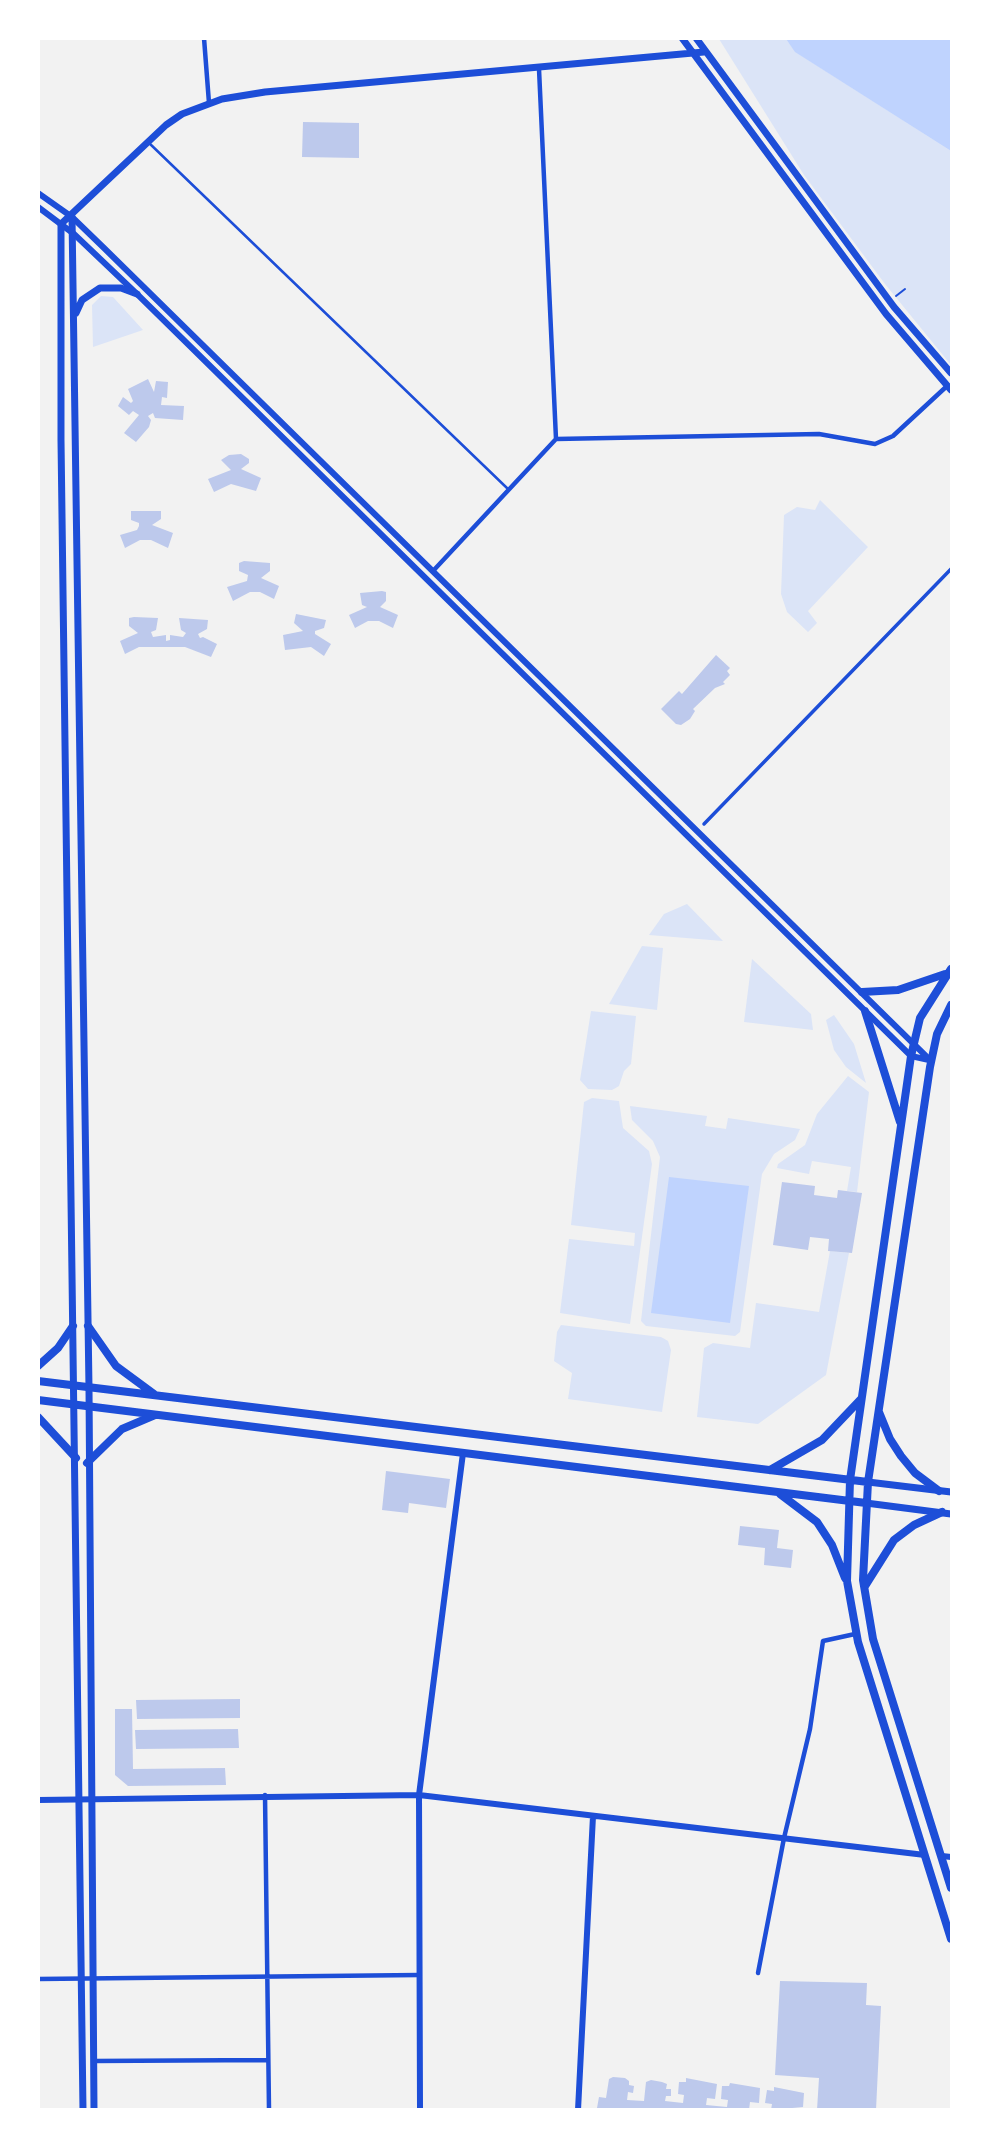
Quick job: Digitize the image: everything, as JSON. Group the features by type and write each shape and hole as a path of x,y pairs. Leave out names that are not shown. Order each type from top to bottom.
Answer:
{"main road":[{"path":"682,38 886,314 949,388"},
{"path":"695,38 894,307 951,373"},
{"path":"83,2109 61,224 72,217 147,141 182,114 209,103 265,92 704,52"},
{"path":"72,217 89,1388 87,1463 94,2109"},
{"path":"75,317 82,299 100,288 121,288 137,294"},
{"path":"61,361 76,361"},
{"path":"865,995 898,990 950,971"},
{"path":"950,971 920,1018 913,1044 850,1480 847,1581 855,1634 951,1939"},
{"path":"951,1004 937,1034 931,1061 868,1482 863,1584 873,1639 947,1857 951,1888"},
{"path":"863,1008 901,1125"},
{"path":"72,1272 87,1272"},
{"path":"38,1366 58,1348 73,1326"},
{"path":"88,1326 116,1366 157,1396"},
{"path":"38,1381 951,1492"},
{"path":"38,1400 947,1513"},
{"path":"862,1400 879,1408 890,1439 901,1456 915,1473 939,1491"},
{"path":"770,1470 822,1440 862,1400"},
{"path":"222,1423 225,1404"},
{"path":"87,1463 122,1429 158,1414"},
{"path":"38,1417 76,1458"},
{"path":"778,1493 817,1522 832,1545 847,1581"},
{"path":"863,1584 894,1540 914,1525 947,1513"},
{"path":"847,1581 863,1584"}],"street":[{"path":"204,38 209,103"},
{"path":"539,69 556,439"},
{"path":"38,193 72,217 931,1061"},
{"path":"38,207 74,234 137,294 911,1056 931,1061"},
{"path":"433,571 556,439 819,434 875,444 893,436 949,388"},
{"path":"704,824 951,569"},
{"path":"863,1008 865,995"},
{"path":"420,2109 419,1795 463,1453"},
{"path":"758,1973 784,1838 810,1730 823,1641 855,1634"},
{"path":"265,1795 268,2109"},
{"path":"38,1800 419,1795 925,1855"},
{"path":"579,2109 593,1816"},
{"path":"38,1979 419,1975"},
{"path":"94,2061 268,2060"}],"lane":[{"path":"147,141 508,489"}],"shaded area":[{"path":"719,39 786,39 796,52 951,151 951,365 885,284 804,175"},
{"path":"101,296 113,297 143,330 93,347 92,305"},
{"path":"820,500 868,547 808,611 817,623 808,632 787,612 781,594 784,515 797,507 815,510"},
{"path":"687,904 723,941 649,935 664,914"},
{"path":"642,946 663,948 657,1010 609,1004"},
{"path":"752,959 811,1014 813,1030 744,1022"},
{"path":"591,1011 636,1016 631,1064 624,1071 619,1086 612,1090 588,1089 580,1080"},
{"path":"834,1015 854,1044 866,1083 846,1067 834,1050 826,1020"},
{"path":"848,1076 869,1092 857,1192 847,1191 851,1167 812,1161 809,1174 777,1168 778,1164 805,1145 817,1114"},
{"path":"592,1098 619,1101 623,1128 649,1151 652,1164 630,1324 560,1313 569,1239 634,1246 635,1233 571,1225 584,1102"},
{"path":"630,1106 707,1116 705,1126 726,1129 728,1118 800,1129 795,1140 774,1154 762,1174 740,1332 735,1336 646,1326 641,1321 660,1157 653,1141 632,1120"},
{"path":"830,1251 849,1253 826,1375 758,1424 697,1417 704,1348 713,1343 750,1348 756,1303 819,1312"},
{"path":"561,1325 661,1337 668,1341 671,1350 662,1412 568,1399 572,1373 554,1361 557,1332"}],"water":[{"path":"786,39 951,39 951,151 795,52"},
{"path":"669,1177 749,1186 730,1323 651,1313"}],"building":[{"path":"303,122 359,123 359,158 302,157"},
{"path":"148,379 154,392 156,381 168,382 167,398 162,397 161,405 184,406 183,420 155,418 153,413 148,416 151,420 149,427 136,442 124,433 139,415 133,411 129,415 118,406 123,397 131,403 133,401 128,389"},
{"path":"241,454 249,459 249,463 241,469 261,478 256,491 231,484 214,492 208,479 231,470 221,460 229,455"},
{"path":"131,511 161,511 161,519 152,525 173,533 168,548 151,540 140,540 125,548 120,535 137,530 139,526 139,523 131,520"},
{"path":"239,563 270,563 270,571 261,578 279,586 274,599 260,592 250,592 233,601 227,587 247,581 248,575 239,571"},
{"path":"386,592 386,601 380,607 398,615 393,628 379,621 368,621 355,628 349,615 367,607 362,605 360,593"},
{"path":"296,614 326,620 324,628 315,631 315,634 331,644 324,656 311,647 285,650 283,635 303,631 294,623"},
{"path":"129,618 158,618 156,630 151,632 153,637 166,635 166,641 170,640 170,635 183,637 186,633 181,630 179,618 208,620 207,629 198,634 200,638 217,644 211,657 185,647 139,647 125,654 120,641 138,633 129,626"},
{"path":"716,655 730,668 727,671 730,675 723,682 725,684 715,688 693,709 695,711 690,719 681,725 676,724 661,709 679,691 682,694"},
{"path":"782,1182 815,1186 814,1195 837,1198 838,1190 862,1193 852,1253 828,1251 829,1239 810,1237 808,1250 773,1245"},
{"path":"386,1471 450,1479 446,1508 409,1503 408,1513 382,1510"},
{"path":"740,1526 779,1530 777,1548 793,1550 791,1568 764,1565 765,1548 738,1545"},
{"path":"240,1699 240,1718 137,1719 136,1700"},
{"path":"115,1709 132,1709 133,1769 225,1768 226,1785 128,1786 115,1775"},
{"path":"238,1729 239,1748 136,1749 135,1730"},
{"path":"780,1981 867,1983 866,2005 881,2006 876,2110 817,2110 819,2078 775,2075"},
{"path":"625,2078 629,2085 634,2086 633,2093 628,2092 627,2100 644,2101 646,2082 651,2080 667,2084 666,2089 671,2089 671,2096 666,2096 665,2101 683,2103 684,2095 678,2094 679,2082 686,2082 686,2078 717,2084 715,2099 707,2098 706,2105 727,2107 728,2100 721,2099 722,2086 729,2086 730,2083 760,2088 759,2103 750,2102 749,2110 597,2108 599,2097 606,2098 609,2079"},
{"path":"774,2087 804,2093 803,2107 771,2110 772,2104 765,2103 767,2090 774,2091"}]}
